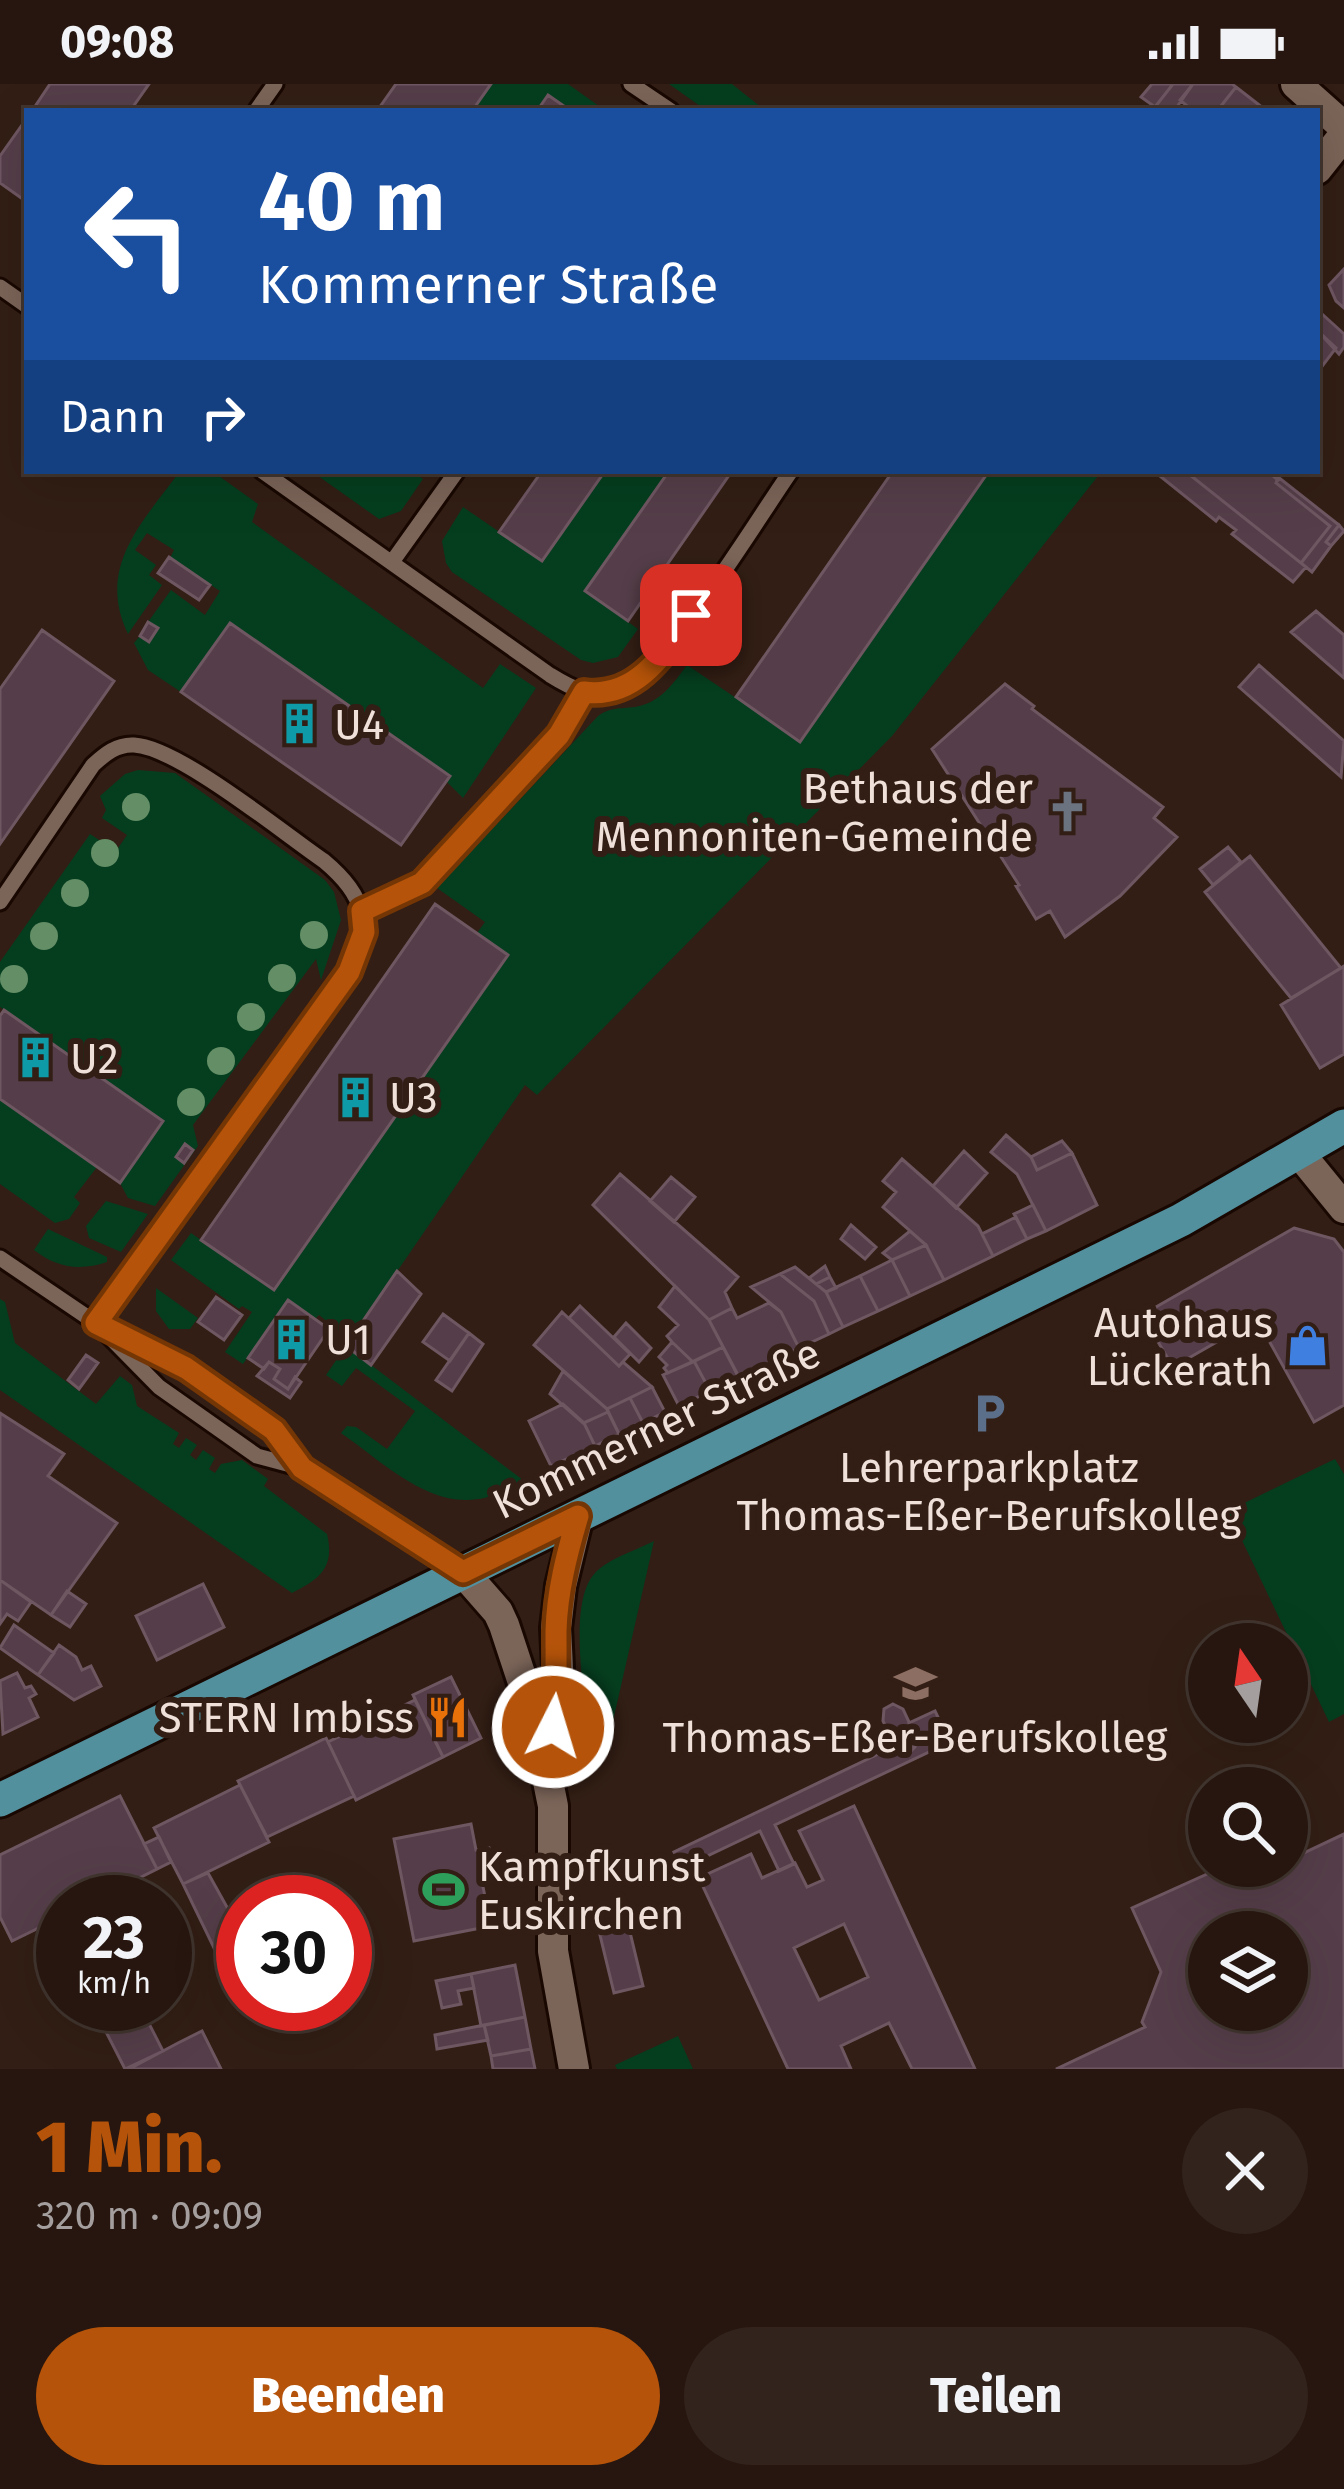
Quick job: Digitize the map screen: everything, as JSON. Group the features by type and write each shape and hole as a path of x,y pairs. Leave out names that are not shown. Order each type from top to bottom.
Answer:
{"main road":[{"name":"Kommerner Straße","path":"0,1800 1181,1220 1344,1126"}],"street":[{"path":"1296,84 1344,131 1320,165"},
{"path":"1300,1154 1344,1208"},
{"path":"546,1768 559,1687 556,1628 561,1586 578,1516"},
{"path":"463,1572 504,1625 546,1768 555,1835 553,1951 574,2069"}],"lane":[{"path":"631,84 666,108"},
{"path":"266,474 550,675 584,692 604,695 623,690 654,665 789,474"},
{"path":"392,562 455,474"},
{"path":"362,911 422,883 559,735 584,692"},
{"path":"0,902 93,765 109,751 128,744 157,750 182,764 324,861 355,893 362,911 364,932 349,972 96,1323"},
{"path":"0,1258 96,1323 186,1368 274,1430 302,1468"},
{"path":"96,1323 159,1387 257,1456 302,1468 463,1572"}],"green space":[{"path":"491,84 568,84 602,108 567,108 548,95 539,108 474,108"},
{"path":"669,84 732,84 762,108 703,108"},
{"path":"178,474 216,474 258,504 252,522 483,688 500,664 536,688 463,798 446,781 449,775 230,623 181,692 148,670 134,643 140,636 148,641 158,628 148,622 171,590 205,615 220,591 170,558 174,550 147,533 135,550 156,565 149,575 162,585 128,634 117,588 120,567 138,528"},
{"path":"315,474 416,474 423,479 401,511 379,519"},
{"path":"603,474 667,474 585,591 638,629 618,657 593,663 581,660 452,572 442,541 463,507 542,561"},
{"path":"987,474 1100,474 892,736 537,1095 525,1085 350,1340 319,1315 315,1319 288,1300 243,1364 225,1352 252,1312 239,1309 171,1260 191,1233 274,1290 508,955 477,933 485,922 437,888 598,716 659,697 687,665 800,741"},
{"path":"138,770 175,773 325,880 334,892 341,920 321,980 316,959 193,1125 198,1146 155,1206 128,1198 120,1183 163,1120 0,1007 0,962 90,834 116,851 127,835 102,818 106,810 100,796 125,774"},
{"path":"0,1099 97,1167 74,1197 80,1203 69,1219 55,1223 0,1184"},
{"path":"106,1201 148,1214 121,1252 89,1238 86,1226"},
{"path":"48,1229 107,1257 107,1262 69,1266 51,1261 34,1250"},
{"path":"156,1288 198,1318 190,1329 169,1329 156,1311"},
{"path":"0,1299 5,1302 15,1343 96,1404 120,1376 132,1385 137,1406 179,1433 173,1444 179,1448 186,1438 197,1445 190,1455 196,1460 203,1450 215,1458 209,1469 215,1473 221,1464 242,1460 268,1479 264,1486 327,1534 329,1555 323,1571 292,1593 0,1390"},
{"path":"346,1346 523,1480 484,1498 441,1496 405,1479 341,1433 347,1426 356,1427 387,1449 415,1411 356,1368 342,1386 326,1375"},
{"path":"1335,1459 1344,1474 1344,1714 1329,1722 1308,1678 1308,1623 1282,1623 1228,1511"},
{"path":"654,1541 605,1756 589,1752 580,1658 586,1588 601,1568"},
{"path":"678,2036 693,2069 617,2069 615,2065"}],"building":[{"path":"50,84 149,84 132,108 34,108"},
{"path":"396,84 491,84 474,108 379,108"},
{"path":"1152,84 1173,84 1155,107 1141,97"},
{"path":"1173,84 1193,84 1176,108 1155,107"},
{"path":"1193,84 1236,87 1219,108 1189,108 1180,100"},
{"path":"1236,87 1263,108 1219,108"},
{"path":"548,95 567,108 539,108"},
{"path":"24,122 24,200 0,183 0,156"},
{"path":"1344,269 1344,308 1329,285"},
{"path":"1321,313 1344,334 1339,354 1320,333"},
{"path":"1320,333 1336,348 1320,369"},
{"path":"540,474 603,474 542,561 499,532"},
{"path":"667,474 730,474 628,621 585,591"},
{"path":"891,474 987,474 800,742 736,697"},
{"path":"1157,474 1189,474 1306,567 1293,582 1232,534 1236,530 1219,517 1216,521"},
{"path":"1189,474 1271,474 1330,526 1301,563"},
{"path":"1278,477 1339,525 1312,572 1301,563 1330,526 1276,483"},
{"path":"1339,525 1344,531 1331,546 1326,542"},
{"path":"169,557 210,585 199,600 158,573"},
{"path":"1316,611 1344,635 1344,678 1291,632"},
{"path":"148,622 158,628 149,642 140,636"},
{"name":"U4","path":"230,623 450,776 401,845 181,692"},
{"path":"42,630 114,681 0,844 0,689"},
{"path":"1259,665 1344,741 1341,777 1239,687"},
{"name":"Bethaus der Mennoniten-Gemeinde","path":"1005,684 1163,807 1154,818 1177,837 1120,896 1065,937 1050,911 1036,919 932,749"},
{"path":"1228,847 1241,862 1213,885 1200,869"},
{"path":"1250,856 1341,968 1291,998 1205,892"},
{"name":"U3","path":"435,904 508,955 274,1290 201,1240"},
{"path":"1344,966 1344,1054 1320,1068 1281,1005"},
{"name":"U2","path":"4,1010 163,1121 120,1183 0,1099 0,1016"},
{"path":"1006,1135 1031,1157 1037,1170 1072,1153 1097,1205 1046,1231 1017,1174 991,1152"},
{"path":"1062,1141 1072,1153 1037,1170 1031,1157"},
{"path":"185,1144 193,1150 184,1163 176,1157"},
{"path":"964,1151 987,1173 956,1208 933,1186"},
{"path":"902,1159 978,1226 993,1256 944,1280 926,1245 883,1207 896,1192 883,1181"},
{"path":"620,1174 738,1277 725,1292 732,1308 709,1320 593,1205"},
{"path":"671,1177 695,1197 674,1222 650,1201"},
{"path":"1033,1205 1046,1231 1027,1239 1014,1214"},
{"path":"1016,1217 1027,1239 993,1256 982,1234"},
{"path":"851,1225 876,1247 865,1259 841,1239"},
{"name":"Autohaus Lückerath","path":"1294,1228 1334,1239 1344,1252 1344,1405 1314,1422 1257,1319 1173,1367 1142,1315"},
{"path":"910,1231 926,1245 892,1260 883,1253"},
{"path":"926,1245 944,1280 910,1296 892,1260"},
{"path":"892,1260 910,1296 878,1311 860,1276"},
{"path":"825,1266 830,1277 816,1284 809,1278"},
{"path":"795,1267 826,1292 843,1327 829,1334 814,1301 780,1274"},
{"path":"397,1271 421,1294 371,1365 346,1346"},
{"path":"780,1274 814,1301 829,1334 799,1348 781,1312 751,1287"},
{"path":"860,1276 878,1311 843,1327 826,1292"},
{"path":"830,1277 836,1288 826,1292 816,1284"},
{"path":"675,1286 709,1320 723,1347 693,1362 667,1336 678,1325 659,1307"},
{"path":"216,1297 242,1315 224,1340 198,1322"},
{"name":"U1","path":"288,1300 329,1329 288,1389 274,1379 280,1369 269,1362 264,1369 248,1358"},
{"path":"769,1303 781,1312 799,1348 739,1377 709,1320 732,1308 737,1318"},
{"path":"580,1306 630,1354 619,1366 569,1318"},
{"path":"562,1312 619,1366 623,1362 652,1387 607,1409 534,1345"},
{"path":"443,1314 469,1333 450,1361 423,1342"},
{"path":"626,1323 651,1348 639,1362 614,1337"},
{"path":"469,1333 483,1344 452,1391 436,1380"},
{"path":"672,1342 693,1362 668,1373 659,1357"},
{"path":"723,1347 739,1378 710,1391 694,1361"},
{"path":"86,1355 98,1363 79,1389 68,1380"},
{"path":"694,1361 710,1391 679,1406 663,1375"},
{"path":"269,1362 280,1369 274,1379 288,1389 295,1377 301,1382 290,1398 257,1376"},
{"path":"563,1371 608,1412 583,1423 550,1394"},
{"path":"652,1387 665,1412 643,1423 630,1398"},
{"path":"630,1398 643,1423 619,1434 607,1409"},
{"path":"563,1404 584,1423 595,1446 551,1466 529,1421"},
{"path":"608,1412 619,1434 595,1446 584,1423"},
{"path":"0,1413 64,1454 48,1476 117,1523 51,1615 0,1580"},
{"path":"0,1580 31,1602 18,1621 7,1614 0,1624"},
{"path":"203,1584 224,1627 157,1660 136,1616"},
{"path":"67,1591 86,1604 70,1627 51,1615"},
{"path":"14,1625 54,1653 38,1675 0,1648"},
{"path":"59,1645 76,1657 82,1670 91,1666 101,1686 74,1700 38,1675"},
{"path":"17,1673 25,1688 31,1686 36,1694 29,1698 38,1717 3,1734 0,1681"},
{"path":"451,1677 481,1738 443,1757 413,1695"},
{"path":"415,1700 443,1757 356,1800 328,1742"},
{"path":"893,1704 903,1709 916,1737 910,1752 896,1748 883,1721 884,1709"},
{"path":"935,1711 950,1742 775,1825 794,1864 779,1871 760,1831 682,1868 674,1852 895,1746 900,1752 910,1752 917,1741 909,1723"},
{"path":"326,1738 354,1796 267,1837 238,1781"},
{"path":"240,1785 269,1842 192,1880 192,1875 178,1875 154,1828"},
{"path":"120,1796 157,1869 145,1875 36,1875 36,1929 12,1941 0,1917 0,1855"},
{"path":"854,1806 975,2069 912,2069 889,2023 841,2046 851,2069 788,2069 699,1878 751,1854 762,1878 795,1863 807,1887 823,1880 799,1831","holes":["844,1924 868,1977 819,2000 794,1948"]},
{"name":"Kampfkunst Euskirchen","path":"471,1824 476,1850 489,1848 496,1879 482,1882 491,1926 414,1941 394,1839"},
{"path":"1344,1834 1344,2069 1056,2069 1145,2027 1142,2022 1161,1972 1132,1908 1188,1883 1188,1887 1308,1887 1308,1851"},
{"path":"159,1837 171,1862 157,1869 144,1844"},
{"path":"208,1873 216,1887 216,1952 192,1903 192,1880"},
{"path":"629,1928 643,1986 614,1993 600,1935"},
{"path":"515,1965 525,2017 481,2026 471,1974"},
{"path":"471,1974 474,1988 458,1991 461,2004 442,2008 436,1981"},
{"path":"525,2017 531,2049 491,2056 484,2025"},
{"path":"484,2025 488,2040 437,2049 435,2035"},
{"path":"106,2031 153,2031 163,2051 125,2069"},
{"path":"202,2031 221,2069 129,2069 178,2043"},
{"path":"531,2049 535,2069 493,2069 491,2056"}],"place":[{"name":"U4","path":"300,724"},
{"name":"Bethaus der Mennoniten-Gemeinde","path":"1067,812"},
{"name":"U2","path":"36,1058"},
{"name":"U3","path":"355,1097"},
{"name":"U1","path":"291,1339"},
{"name":"Autohaus Lückerath","path":"1307,1346"},
{"name":"Lehrerparkplatz Thomas-Eßer-Berufskolleg","path":"989,1413"},
{"name":"Thomas-Eßer-Berufskolleg","path":"915,1683"},
{"name":"STERN Imbiss","path":"448,1717"},
{"name":"Kampfkunst Euskirchen","path":"444,1890"}],"route":[{"path":"553,1727 559,1687 556,1628 578,1516 463,1572 302,1468 274,1430 186,1368 96,1323 349,972 364,932 362,911 422,883 559,735 584,692 604,695 623,690 654,665 691,615"}]}
